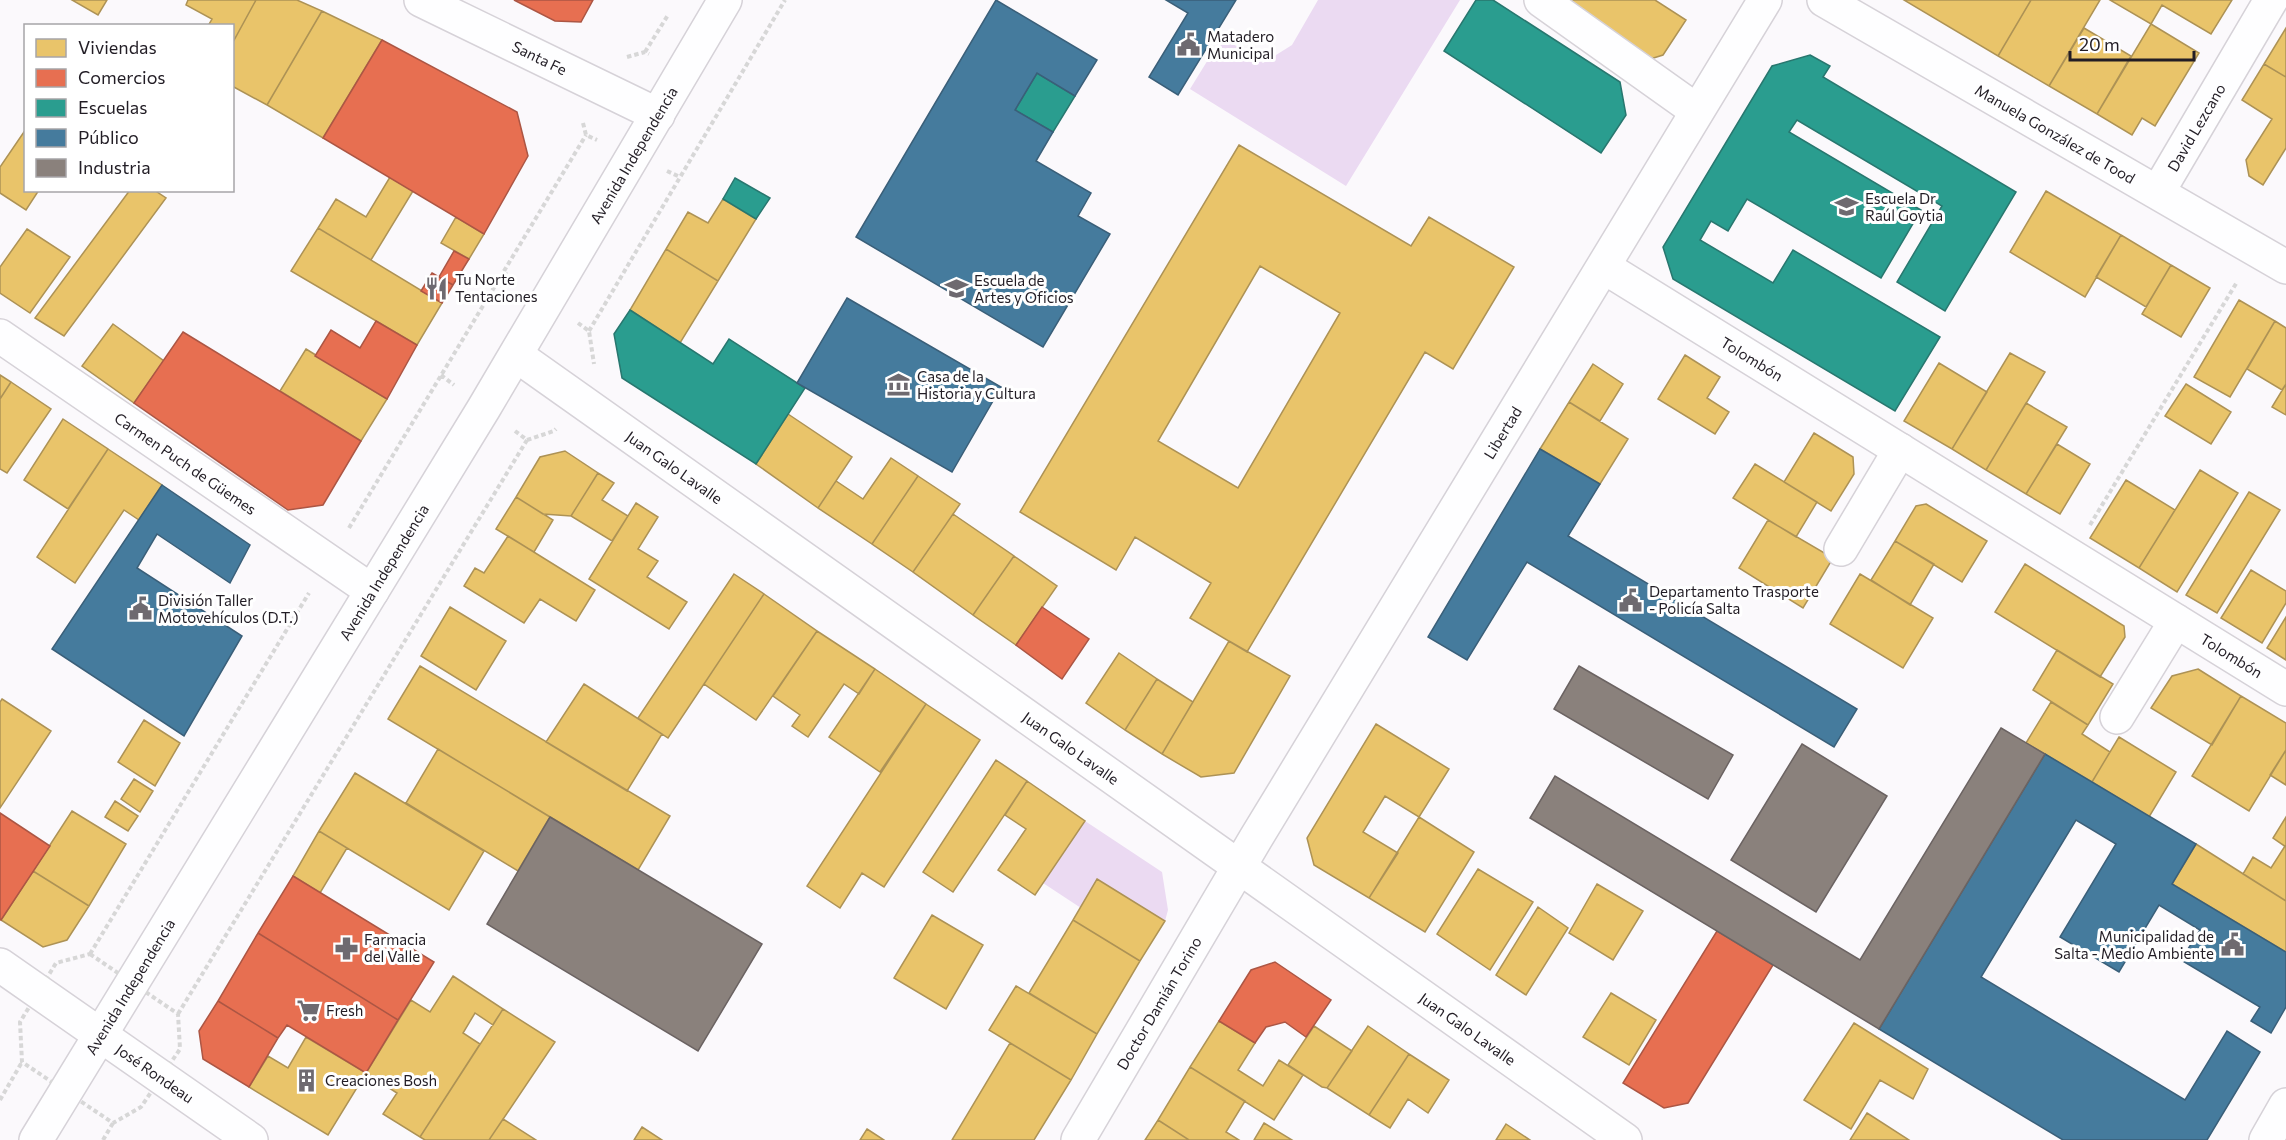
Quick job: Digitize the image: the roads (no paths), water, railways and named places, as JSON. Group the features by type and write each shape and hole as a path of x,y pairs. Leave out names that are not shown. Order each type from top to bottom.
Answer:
{"street":[{"name":"Santa Fe","path":"421,0 658,115"},
{"name":"Avenida Independencia","path":"36,1140 484,408 725,0"},
{"path":"1541,0 1697,111"},
{"name":"Libertad","path":"1240,866 1765,0"},
{"name":"Manuela González de Tood","path":"1824,0 2286,267"},
{"name":"David Lezcano","path":"2158,192 2271,0"},
{"name":"Tolombón","path":"1604,267 2286,689"},
{"name":"Carmen Puch de Güemes","path":"0,336 372,591"},
{"name":"Juan Galo Lavalle","path":"516,355 1625,1140"},
{"path":"1841,549 1900,450"},
{"path":"2117,717 2176,621"},
{"name":"Doctor Damián Torino","path":"1078,1140 1240,866"},
{"name":"José Rondeau","path":"0,965 251,1140"},
{"path":"2266,1140 2286,1105"}],"place":[{"name":"Matadero Municipal","path":"1189,45"},
{"name":"Escuela Dr Raúl Goytia","path":"1847,207"},
{"name":"Tu Norte Tentaciones","path":"437,288"},
{"name":"Escuela de Artes y Oficios","path":"956,289"},
{"name":"Casa de la Historia y Cultura","path":"899,385"},
{"name":"Departamento Trasporte - Policía Salta","path":"1631,600"},
{"name":"División Taller Motovehículos (D.T.)","path":"140,609"},
{"name":"Municipalidad de Salta - Medio Ambiente","path":"2232,945"},
{"name":"Farmacia del Valle","path":"346,948"},
{"name":"Fresh","path":"308,1010"},
{"name":"Creaciones Bosh","path":"307,1080"}]}
